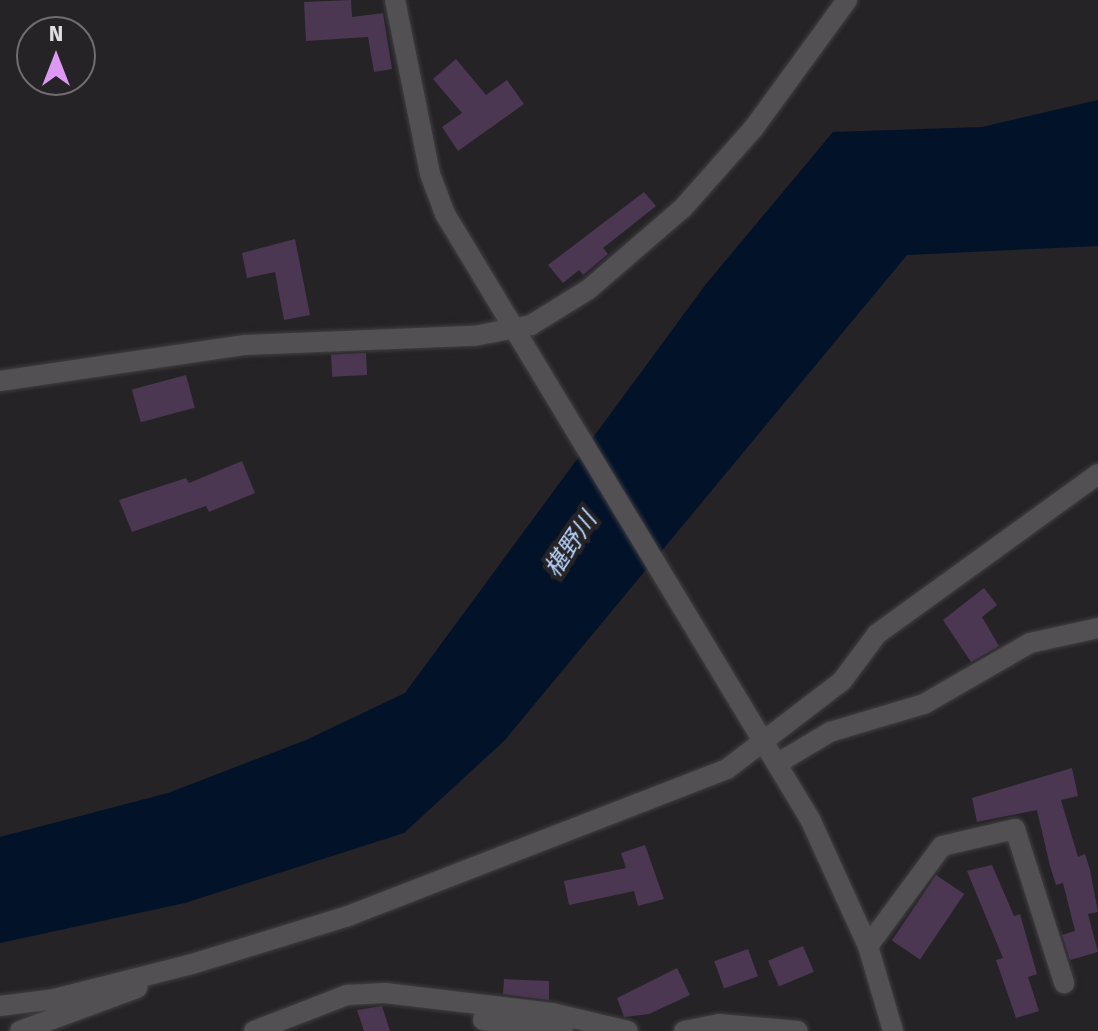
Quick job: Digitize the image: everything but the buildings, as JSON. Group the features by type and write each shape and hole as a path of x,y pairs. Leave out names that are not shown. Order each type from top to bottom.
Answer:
{"street":[{"path":"395,0 435,187 451,226 778,763 839,875 868,946 893,1031"},
{"path":"0,381 245,345 514,331 589,289 683,208 762,117 847,0"},
{"path":"0,1006 54,999 192,964 418,889 727,769 842,681 877,634 1098,474"},
{"path":"778,763 830,732 924,704 1030,643 1098,628"},
{"path":"868,946 942,846 1015,829 1064,983"},
{"path":"20,1031 67,1018 192,964"},
{"path":"254,1031 347,995 385,993 552,1013 628,1031"},
{"path":"483,1020 563,1031"},
{"path":"684,1031 719,1024 798,1031"}],"water":[{"name":"椹野川","path":"1098,100 1098,246 907,255 504,741 404,833 185,903 0,943 0,837 168,793 306,740 405,693 706,284 833,132 982,127"}]}
